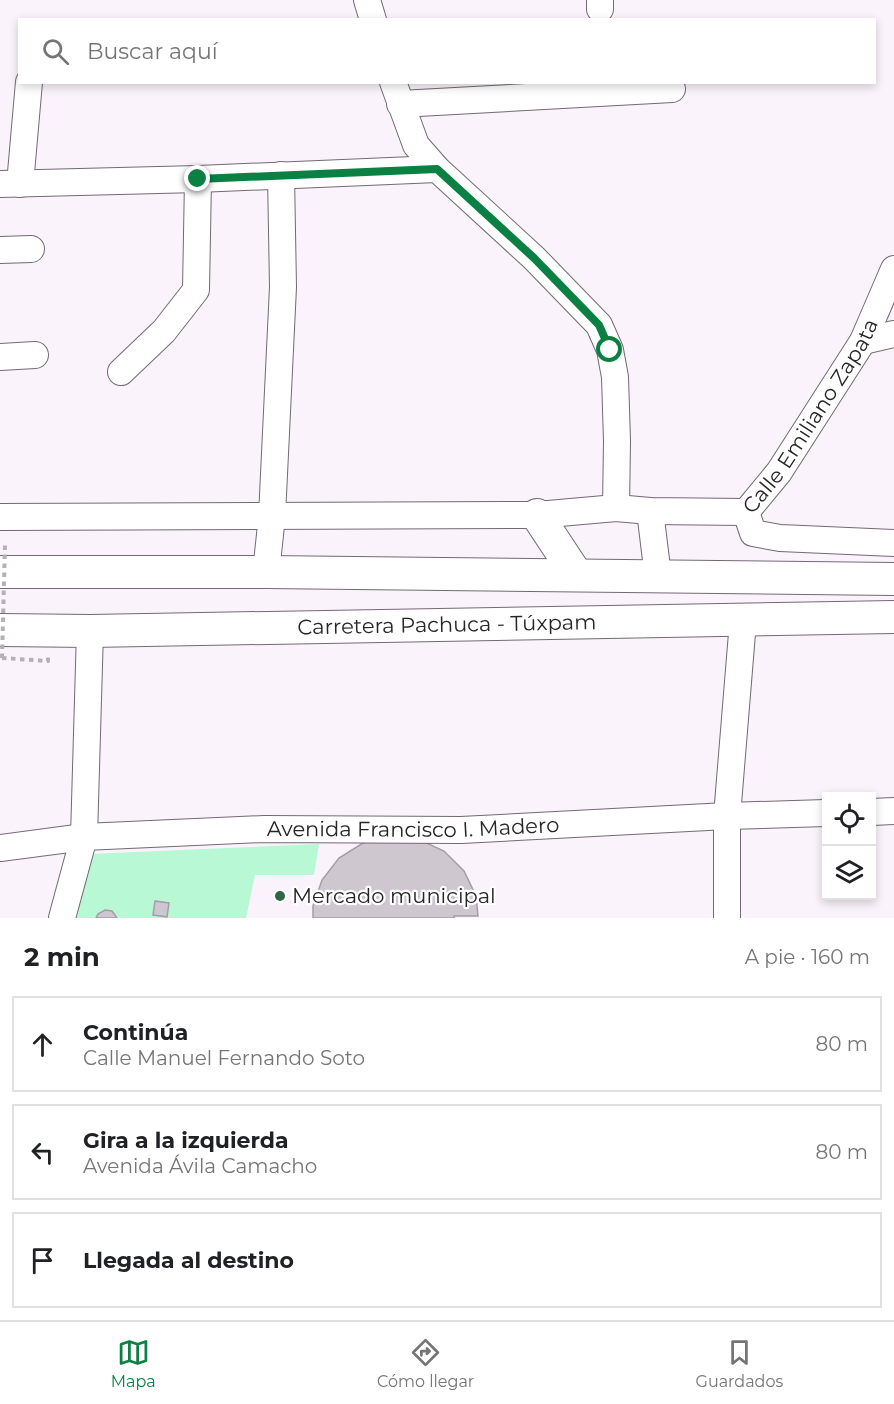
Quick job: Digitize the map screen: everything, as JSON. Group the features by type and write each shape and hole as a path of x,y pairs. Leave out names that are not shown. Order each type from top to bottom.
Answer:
{"main road":[{"path":"537,515 576,574"},
{"path":"2,558 266,572 894,579"},
{"name":"Carretera Pachuca - Túxpam","path":"1,644 90,631 894,617"}],"street":[{"path":"367,0 372,18"},
{"path":"29,84 10,184 437,169"},
{"path":"616,508 615,376 610,350 599,325 534,258 437,169 416,145 397,93 672,89"},
{"path":"266,572 272,516 283,287 281,174"},
{"path":"121,372 164,331 196,290 198,179"},
{"path":"0,250 31,249"},
{"name":"Calle Emiliano Zapata","path":"894,269 863,341 778,472 746,512 753,533 780,538 894,543"},
{"path":"863,341 894,334"},
{"path":"0,357 35,354"},
{"path":"0,518 537,515 616,508 650,511 746,512"},
{"path":"650,511 658,576"},
{"path":"727,918 727,816 743,621"},
{"path":"62,918 84,837 90,631"},
{"path":"876,812 894,811"},
{"name":"Avenida Francisco I. Madero","path":"0,848 84,837 264,829 461,830 822,813"}],"path":[{"path":"2,558 1,644 48,661"}],"green space":[{"path":"319,844 314,875 255,875 246,918 75,918 89,854"}],"building":[{"path":"391,837 418,839 444,851 464,871 476,896 478,916 313,918 313,906 322,880 339,858 363,843"},
{"path":"155,901 169,903 167,917 153,915"},
{"path":"105,910 112,911 117,918 96,918"}],"place":[{"name":"Mercado municipal","path":"280,896"}],"route":[{"path":"198,179 437,169 534,258 599,325 610,350"}]}
